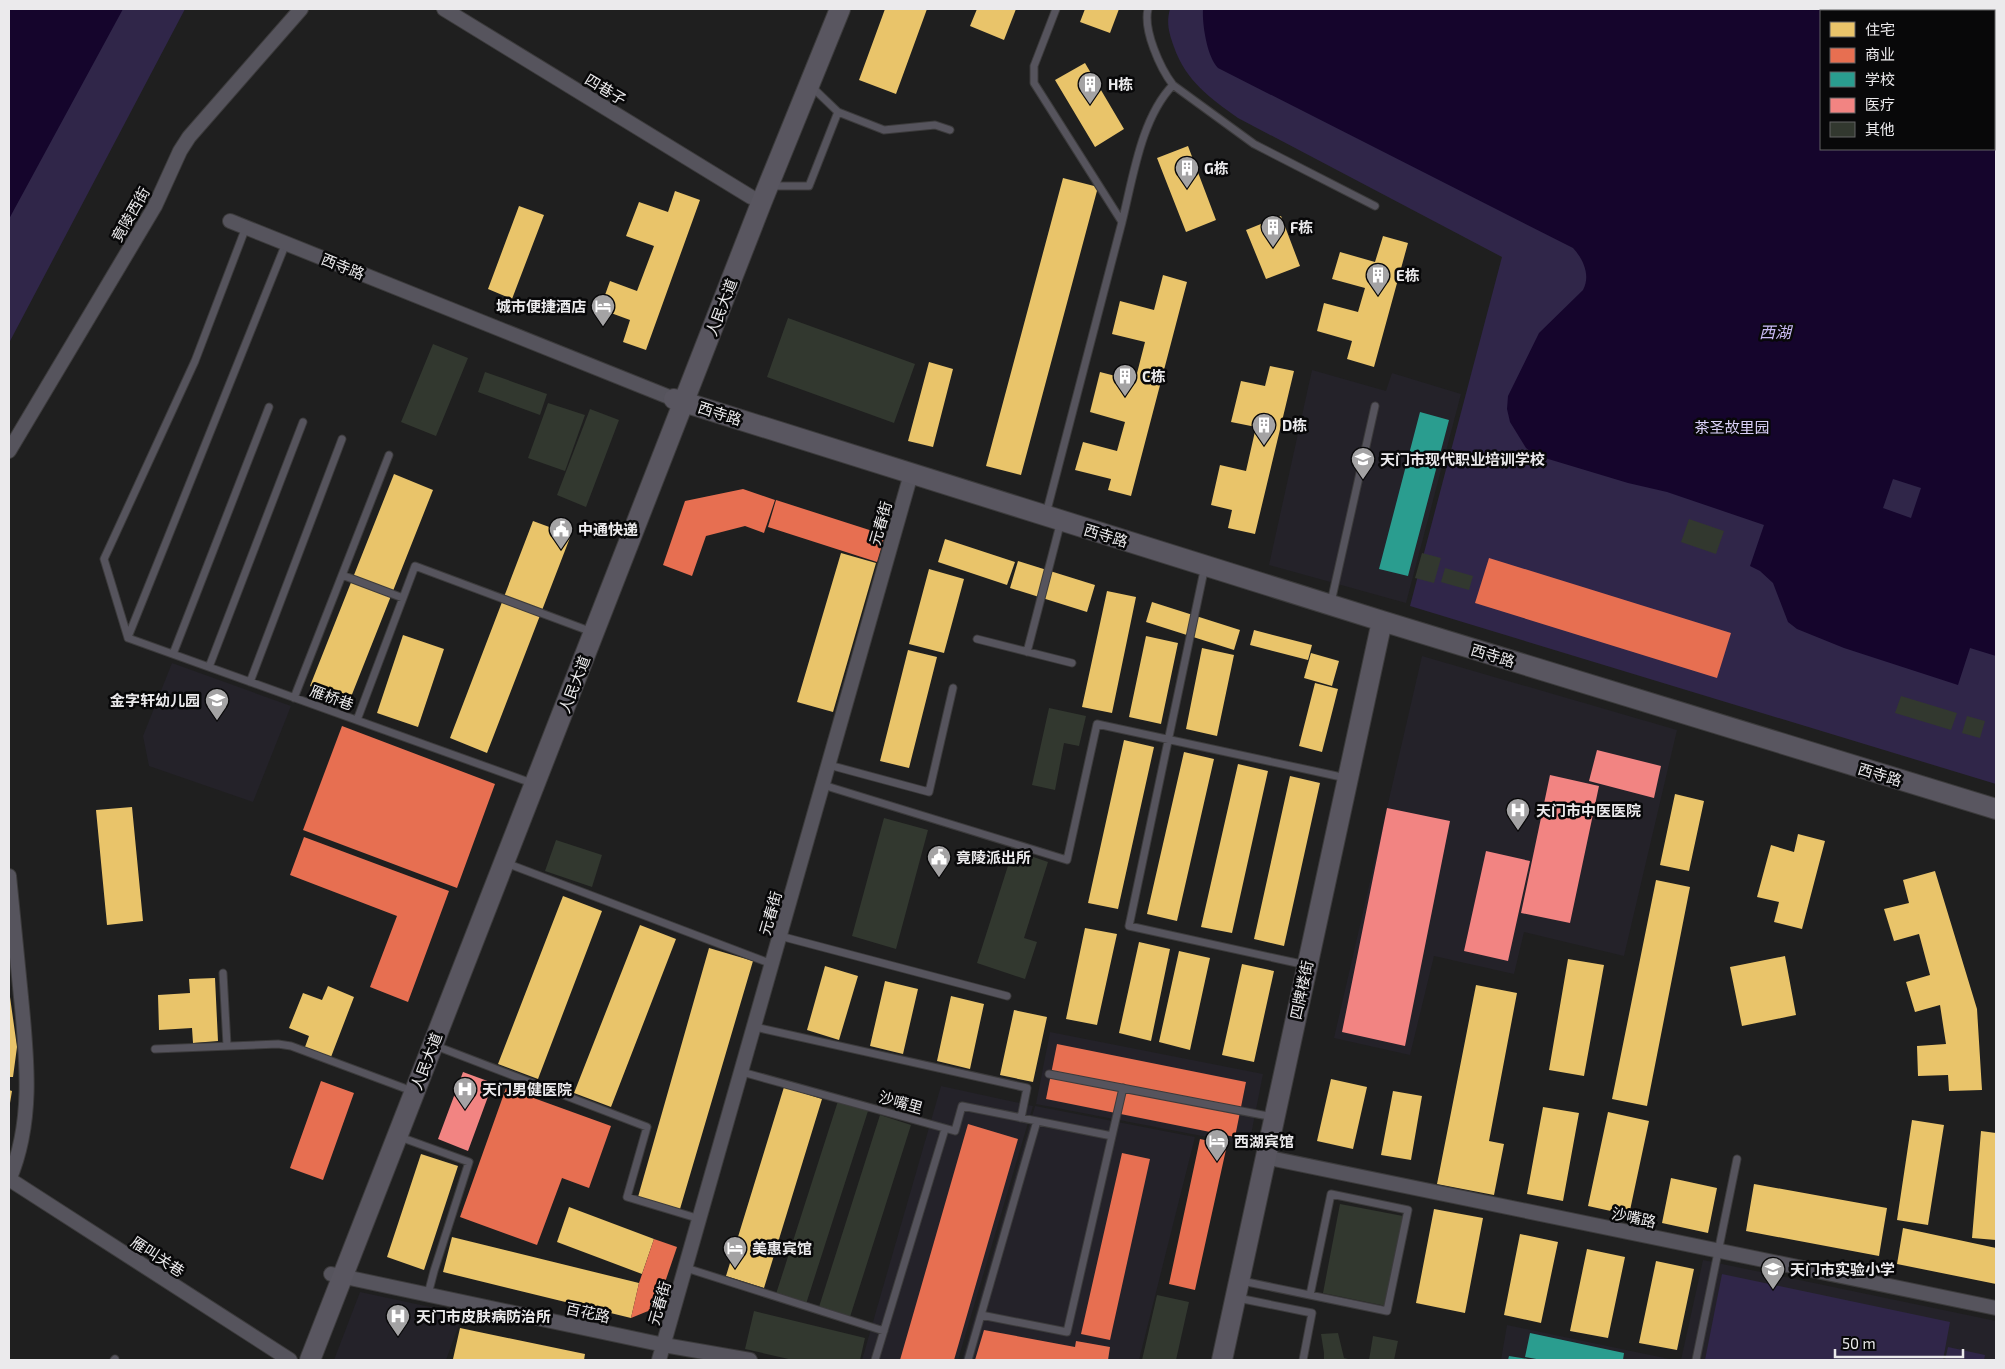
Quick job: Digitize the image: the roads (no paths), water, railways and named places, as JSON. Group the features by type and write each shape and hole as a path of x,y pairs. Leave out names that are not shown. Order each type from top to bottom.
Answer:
{"main road":[{"name":"人民大道","path":"298,1360 397,1136 504,862 679,400 751,197 827,9"},
{"name":"人民大道","path":"310,1360 337,1275 404,1088 584,629 840,9"},
{"name":"西寺路","path":"679,400 1330,605 1996,809"},
{"name":"四牌楼街","path":"1222,1360 1382,621"}],"street":[{"name":"竟陵西街","path":"9,451 155,206 180,151 189,137 301,9"},
{"name":"四巷子","path":"444,9 751,197"},
{"name":"西寺路","path":"230,221 679,400"},
{"name":"元春街","path":"659,1360 911,474"},
{"path":"9,876 28,1088 23,1133 17,1159 9,1180"},
{"name":"沙嘴路","path":"1265,1157 1996,1308"},
{"name":"雁叫关巷","path":"9,1180 290,1360"},
{"name":"百花路","path":"337,1275 664,1345 750,1360"}],"lane":[{"path":"1056,9 1034,66 1034,83 1122,222"},
{"path":"1148,9 1147,29 1166,77 1172,85 1254,144 1375,206"},
{"path":"809,84 838,112 884,130 935,125 950,130"},
{"path":"1027,652 1053,518 1122,222 1148,125 1158,105 1172,85"},
{"path":"768,186 809,186 838,112"},
{"path":"128,638 104,559 195,361 246,227"},
{"path":"128,638 286,243"},
{"path":"1330,605 1375,406"},
{"path":"173,654 270,407"},
{"path":"209,667 303,422"},
{"path":"250,682 342,439"},
{"path":"294,698 389,455"},
{"path":"357,720 415,566 584,629"},
{"path":"1205,566 1129,926 1307,965"},
{"path":"342,575 403,598"},
{"name":"雁桥巷","path":"128,638 526,781"},
{"path":"977,639 1072,663"},
{"path":"829,765 929,792 953,688"},
{"path":"823,785 1067,860 1097,724 1347,779"},
{"path":"504,862 772,964"},
{"path":"780,936 1007,996"},
{"path":"224,973 227,1045"},
{"path":"754,1027 1027,1088 1021,1118"},
{"path":"155,1049 266,1043 291,1046 404,1088"},
{"path":"433,1044 647,1127 627,1197 700,1219"},
{"name":"沙嘴里","path":"742,1072 945,1129"},
{"path":"1049,1074 1274,1117"},
{"path":"981,1315 1067,1332 1123,1088"},
{"path":"875,1360 945,1129 955,1132 962,1106 1112,1136"},
{"path":"968,1360 1037,1121"},
{"path":"397,1136 470,1162 428,1294"},
{"path":"1696,1360 1737,1159"},
{"path":"1237,1289 1310,1295 1388,1311 1408,1210 1331,1194 1310,1295"},
{"path":"686,1268 884,1331"},
{"path":"1237,1289 1312,1313 1302,1360"}],"water":[{"path":"9,9 123,9 9,219"},
{"name":"西湖","path":"1203,9 1996,9 1996,656 1970,648 1958,685 1844,648 1797,629 1788,622 1773,583 1760,571 1750,566 1764,525 1667,492 1628,483 1535,455 1526,448 1510,422 1507,409 1508,396 1539,333 1583,290 1586,273 1583,262 1577,252 1573,248 1218,68 1211,56 1204,31","holes":["1893,479 1921,488 1911,518 1883,508"]}],"place":[{"name":"H栋","path":"1090,105"},
{"name":"G栋","path":"1187,189"},
{"name":"F栋","path":"1273,248"},
{"name":"E栋","path":"1378,296"},
{"name":"城市便捷酒店","path":"603,327"},
{"name":"C栋","path":"1125,397"},
{"name":"D栋","path":"1264,446"},
{"name":"天门市现代职业培训学校","path":"1363,480"},
{"name":"中通快递","path":"561,550"},
{"name":"金字轩幼儿园","path":"217,721"},
{"name":"天门市中医医院","path":"1518,831"},
{"name":"竟陵派出所","path":"939,878"},
{"name":"天门男健医院","path":"465,1110"},
{"name":"西湖宾馆","path":"1217,1162"},
{"name":"美惠宾馆","path":"735,1269"},
{"name":"天门市实验小学","path":"1773,1290"},
{"name":"天门市皮肤病防治所","path":"398,1337"}],"park label":[{"name":"茶圣故里园","path":"1732,427"}]}
